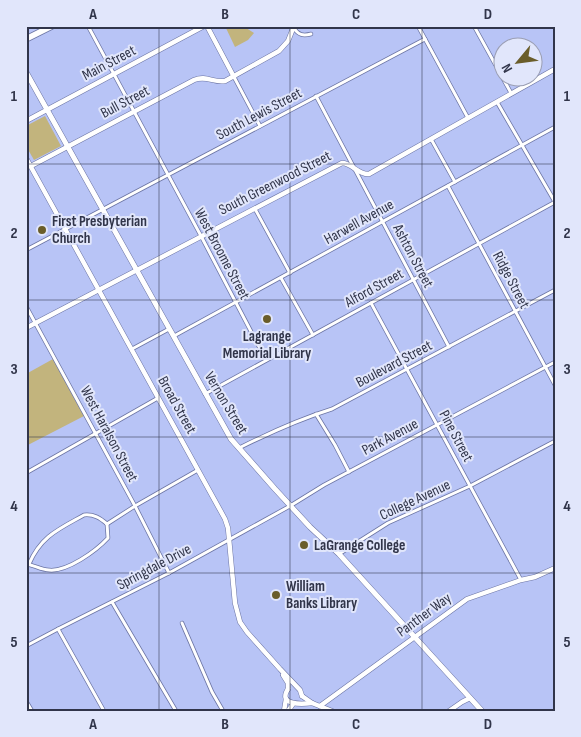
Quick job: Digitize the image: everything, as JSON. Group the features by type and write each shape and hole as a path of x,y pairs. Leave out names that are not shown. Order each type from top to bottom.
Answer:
{"highway":[{"path":"26,39 52,26"}],"main road":[{"name":"Vernon Street","path":"26,72 227,433 290,506 339,554 482,711"}],"street":[{"name":"West Broome Street","path":"88,26 266,360"},
{"name":"Main Street","path":"26,121 205,26"},
{"path":"205,26 260,126"},
{"path":"418,26 468,118"},
{"path":"474,26 511,93"},
{"path":"234,77 282,48 288,41 294,27 300,34 311,34"},
{"name":"South Lewis Street","path":"26,250 424,39"},
{"name":"South Greenwood Street","path":"26,328 343,162 363,174 369,174 555,69"},
{"name":"Bull Street","path":"28,167 198,78 208,78 222,82 234,77"},
{"name":"Ashton Street","path":"316,96 449,347"},
{"path":"497,102 555,202"},
{"name":"Harwell Avenue","path":"173,337 555,127"},
{"path":"431,139 455,182"},
{"name":"Broad Street","path":"26,158 28,167 66,229 225,519 228,528 238,618 244,629 297,688"},
{"name":"Ridge Street","path":"448,186 555,385"},
{"name":"Alford Street","path":"205,394 555,202"},
{"path":"254,208 290,273"},
{"path":"281,278 313,334"},
{"name":"Boulevard Street","path":"238,448 316,414 332,409 555,290"},
{"name":"Pine Street","path":"371,303 520,580"},
{"name":"West Haralson Street","path":"26,306 135,506 169,573"},
{"path":"132,349 169,329"},
{"name":"Park Avenue","path":"290,506 324,485 555,362"},
{"path":"26,473 158,398"},
{"path":"316,414 349,472"},
{"name":"College Avenue","path":"339,554 388,523 470,486 555,441"},
{"path":"107,524 198,470"},
{"name":"Springdale Drive","path":"26,646 169,573 290,506"},
{"path":"84,515 97,516 107,524 108,538 102,546 67,568 47,570 28,564 47,538 84,515"},
{"name":"Panther Way","path":"320,706 468,599 520,580 535,577 555,568"},
{"path":"112,602 176,711"},
{"path":"182,623 212,692 223,711"},
{"path":"58,629 104,711"},
{"name":"Broad Street","path":"280,669 288,683 288,689"},
{"path":"284,711 288,689 297,688 302,696 312,703 332,711"},
{"path":"288,711 302,696"},
{"path":"286,697 288,701 295,703 312,703"},
{"path":"449,711 470,698"},
{"path":"26,701 32,711"}],"shaded area":[{"path":"225,26 243,26 254,33 248,40 235,47"},
{"path":"45,116 61,146 34,160 26,146 26,126"},
{"path":"53,359 84,416 26,446 26,374"}],"place":[{"name":"First Presbyterian Church","path":"42,230"},
{"name":"Lagrange Memorial Library","path":"267,319"},
{"name":"LaGrange College","path":"304,545"},
{"name":"William Banks Library","path":"276,595"}]}
